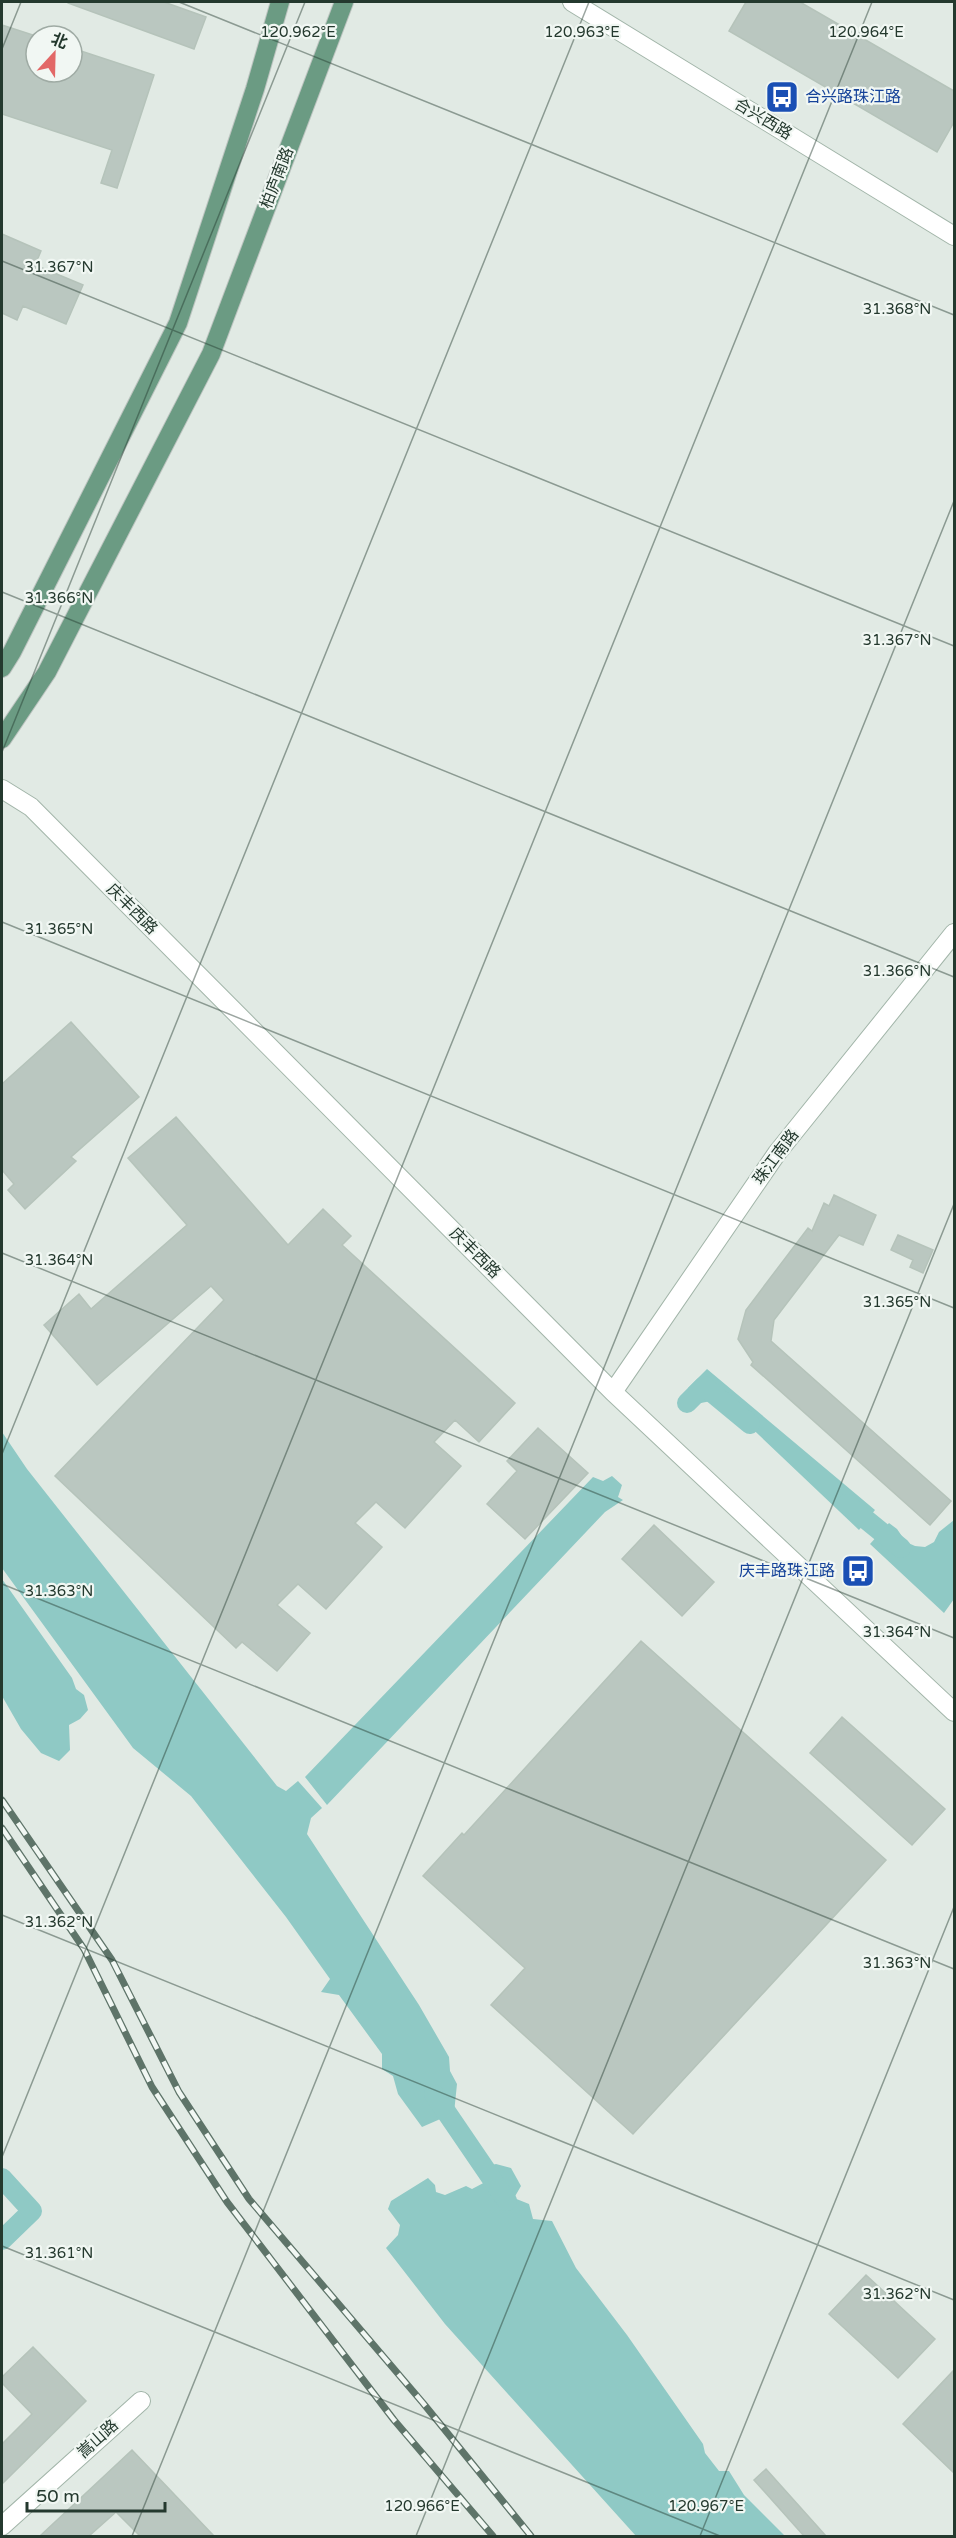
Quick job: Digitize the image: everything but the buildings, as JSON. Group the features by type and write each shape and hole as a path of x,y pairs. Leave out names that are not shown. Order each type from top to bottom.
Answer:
{"main road":[{"path":"2,668 178,323 255,88 279,2"},
{"name":"柏庐南路","path":"2,739 47,672 211,354 344,2"}],"street":[{"name":"合兴西路","path":"572,2 954,236"},
{"name":"庆丰西路","path":"2,789 31,807 613,1392 954,1712"},
{"name":"珠江南路","path":"613,1392 777,1153 954,933"},
{"name":"嵩山路","path":"2,2526 141,2401"}],"water":[{"path":"707,1369 875,1510 859,1530 721,1399 701,1403 688,1388"},
{"path":"2,1432 27,1469 277,1786 286,1791 298,1781 322,1808 311,1818 307,1834 419,2005 449,2057 450,2071 457,2084 454,2113 422,2127 398,2094 393,2076 382,2069 382,2054 339,1995 321,1992 330,1979 286,1917 191,1796 133,1748 2,1568"},
{"path":"612,1476 622,1485 618,1497 623,1500 605,1512 327,1805 305,1777 593,1477 603,1481"},
{"path":"954,1520 954,1599 944,1613 870,1544 889,1523 897,1529 906,1542 925,1547 934,1542 939,1532"},
{"path":"2,1579 72,1678 76,1689 84,1695 88,1710 80,1719 69,1725 70,1750 59,1761 41,1753 21,1729 2,1696"},
{"path":"496,2164 511,2168 521,2186 514,2198 529,2204 533,2219 552,2221 576,2268 627,2335 703,2444 705,2453 719,2471 729,2471 744,2495 785,2536 636,2536 445,2324 386,2248 398,2235 400,2225 388,2209 391,2201 428,2178 435,2185 436,2192 445,2195 466,2186 472,2189 491,2179 484,2167"}],"waterway":[{"path":"687,1403 704,1386 750,1424"},
{"path":"847,1504 901,1548"},
{"path":"434,2094 507,2201"},
{"path":"2,2178 32,2211 2,2240"}],"railway":[{"path":"2,1800 112,1960 179,2092 249,2199 423,2403 531,2536"},
{"path":"2,1828 84,1949 152,2087 227,2202 394,2420 493,2536"}],"place":[{"name":"合兴路珠江路","path":"782,97"},
{"name":"庆丰路珠江路","path":"858,1571"}]}
